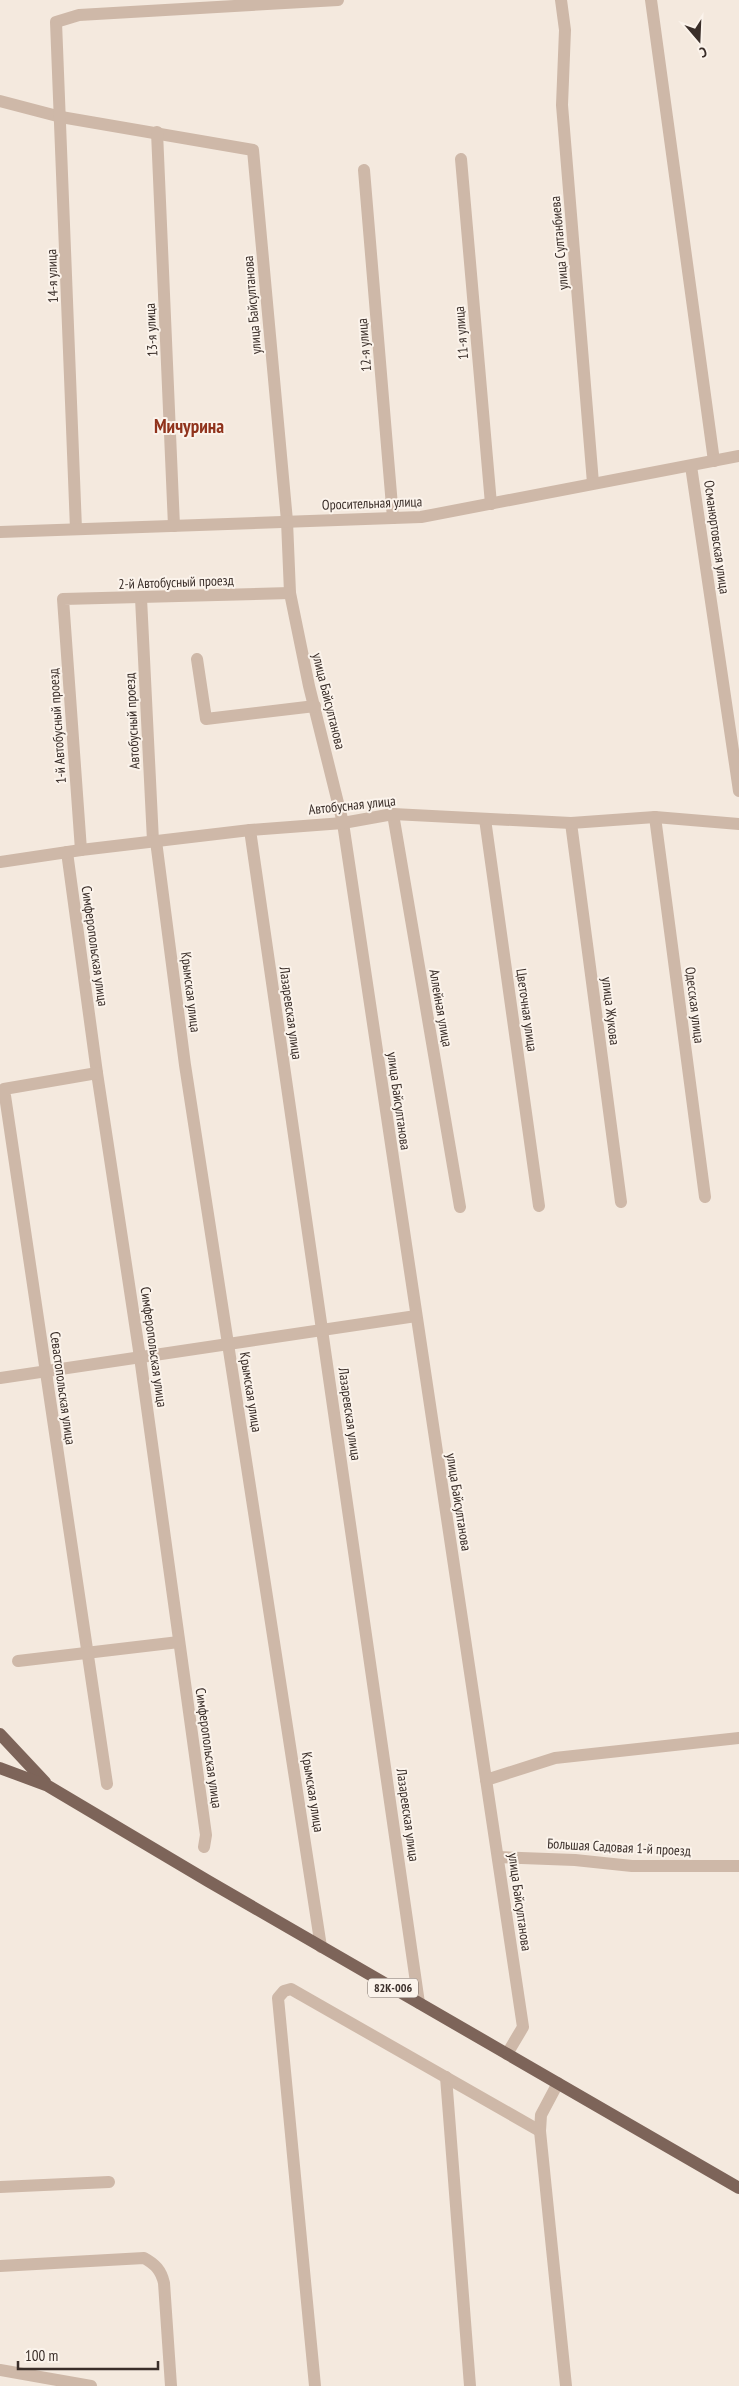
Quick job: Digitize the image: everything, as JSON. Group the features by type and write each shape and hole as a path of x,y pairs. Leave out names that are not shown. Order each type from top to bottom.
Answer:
{"main road":[{"name":"82К-006","path":"0,1734 48,1786 321,1947 739,2188"},
{"path":"0,1768 48,1786"}],"street":[{"name":"14-я улица","path":"76,529 56,22 79,15 338,0"},
{"name":"улица Султанбиева","path":"561,0 565,30 562,105 593,484"},
{"path":"651,0 714,461"},
{"path":"0,101 61,117 157,132"},
{"name":"улица Байсултанова","path":"157,132 253,150 287,521 290,593 309,686 343,823 498,1857 523,2027 507,2054"},
{"name":"13-я улица","path":"157,132 174,526"},
{"name":"11-я улица","path":"461,159 491,504"},
{"name":"12-я улица","path":"364,170 393,518"},
{"name":"Оросительная улица","path":"0,532 422,517 739,456"},
{"name":"Османюртовская улица","path":"691,466 739,791"},
{"name":"2-й Автобусный проезд","path":"63,599 290,593"},
{"name":"Автобусный проезд","path":"141,598 154,841"},
{"name":"1-й Автобусный проезд","path":"63,599 81,850"},
{"path":"197,659 206,719 315,706"},
{"name":"Автобусная улица","path":"0,862 81,850 250,830 343,823 393,814 571,823 655,817 739,824"},
{"name":"Аллейная улица","path":"393,814 460,1207"},
{"name":"Одесская улица","path":"655,817 705,1197"},
{"name":"Цветочная улица","path":"485,819 539,1206"},
{"name":"улица Жукова","path":"571,823 621,1202"},
{"name":"Лазаревская улица","path":"250,830 420,2003"},
{"name":"Крымская улица","path":"154,841 185,1064 321,1947"},
{"name":"Симферопольская улица","path":"67,852 97,1073 140,1357 206,1835 204,1847"},
{"name":"Севастопольская улица","path":"97,1073 4,1088 107,1784"},
{"path":"0,1378 416,1316"},
{"path":"18,1661 179,1642"},
{"path":"486,1780 555,1758 739,1738"},
{"name":"Большая Садовая 1-й проезд","path":"498,1857 575,1860 632,1866 739,1866"},
{"path":"315,2386 278,1998 284,1991 291,1989 540,2130"},
{"path":"446,2077 470,2386"},
{"path":"558,2083 541,2115 540,2130 566,2386"},
{"path":"0,2187 109,2182"},
{"path":"0,2266 144,2258 153,2263 162,2273 164,2282 171,2386"},
{"path":"0,2370 91,2386"},
{"path":"16,2372 18,2386"}],"district":[{"name":"Мичурина","path":"189,426"}]}
